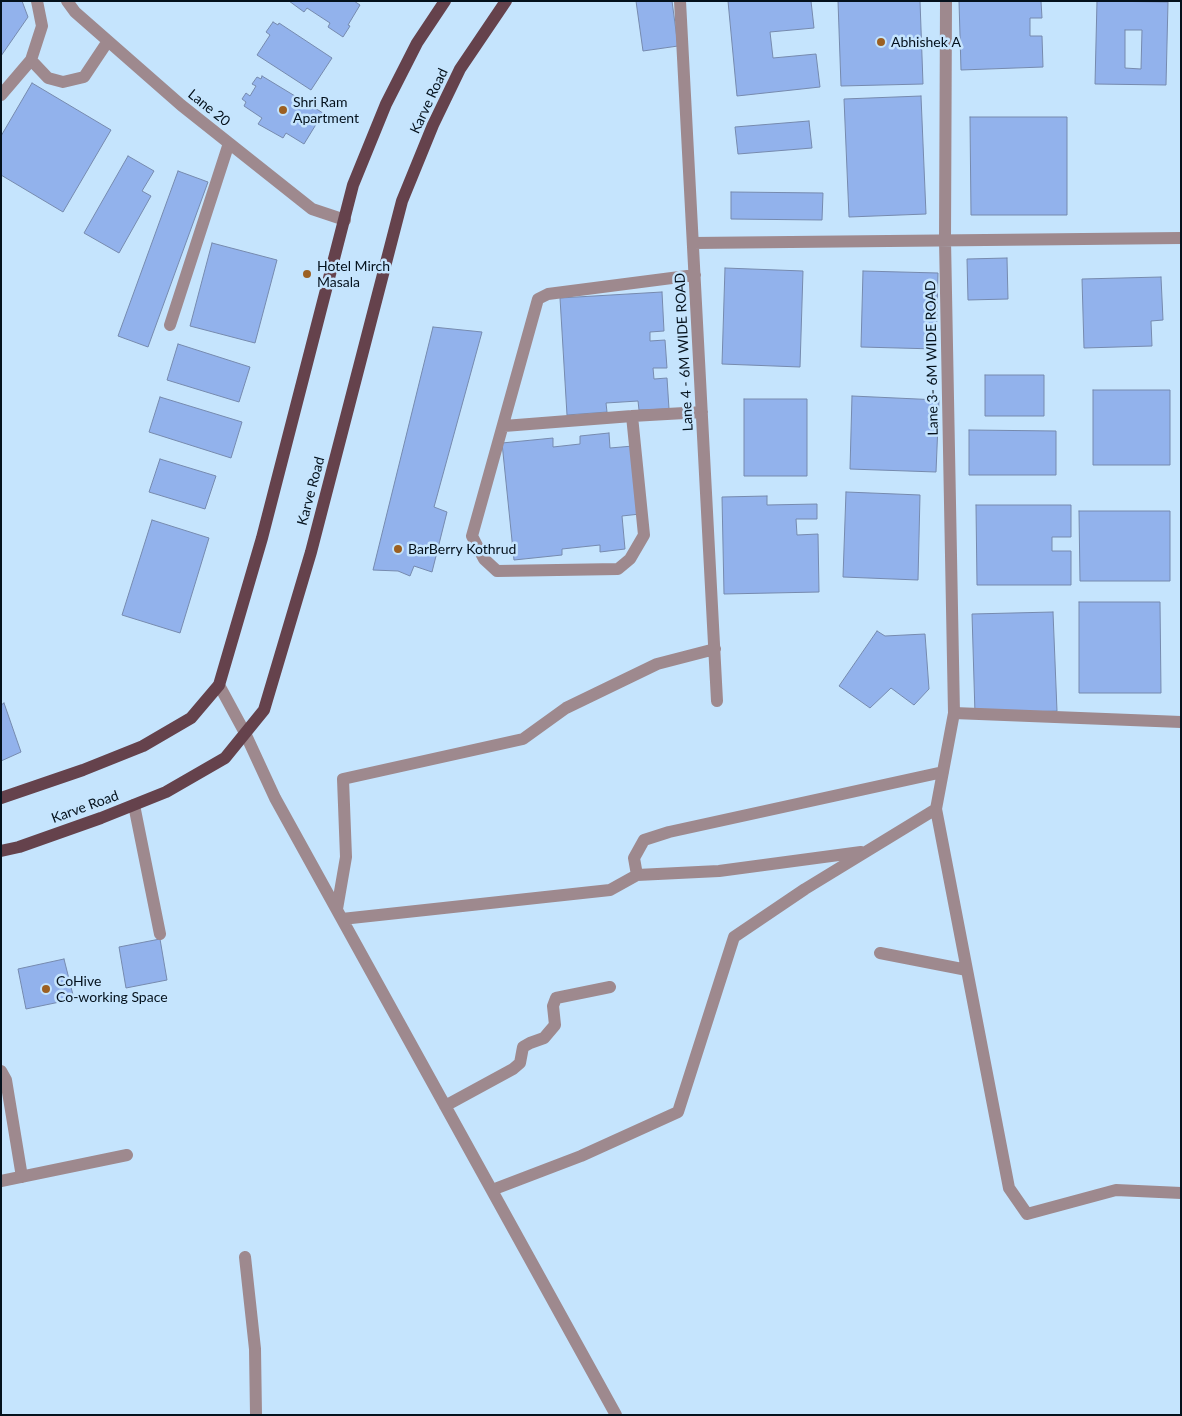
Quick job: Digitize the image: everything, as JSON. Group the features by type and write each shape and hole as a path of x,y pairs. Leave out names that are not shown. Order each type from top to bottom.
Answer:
{"main road":[{"path":"1,798 83,770 143,746 192,718 219,685 262,538 353,185 386,104 417,43 445,1"},
{"name":"Karve Road","path":"1,851 19,847 101,818 166,792 225,758 264,710 311,552 402,201 432,125 460,69 506,1"}],"street":[{"path":"1,95 31,60 42,26 37,1"},
{"name":"Lane 20","path":"67,1 75,12 180,105 312,209 345,220"},
{"name":"Lane 4 - 6M WIDE ROAD","path":"680,1 717,701"},
{"name":"Lane 3- 6M WIDE ROAD","path":"936,809 954,713 945,240 946,1"},
{"path":"31,60 48,78 63,82 84,77 108,41"},
{"path":"170,325 229,143"},
{"path":"693,243 1181,238"},
{"path":"632,416 644,535 630,559 618,569 497,571 484,559 472,536 538,299 548,294 695,275"},
{"path":"504,426 702,412"},
{"path":"339,914 346,857 344,779 524,739 566,708 657,664 715,649"},
{"path":"219,685 245,733 275,798 616,1415"},
{"path":"954,713 1181,722"},
{"path":"637,875 634,858 644,840 669,832 943,772"},
{"path":"134,805 160,934"},
{"path":"492,1190 581,1156 678,1112 734,937 804,889 936,809 1008,1188 1027,1214 1116,1190 1181,1192"},
{"path":"339,914 610,890 637,875 719,871 868,851"},
{"path":"880,953 967,970"},
{"path":"445,1106 513,1069 520,1063 523,1047 544,1038 555,1025 553,1006 556,998 610,987"},
{"path":"1,1071 6,1080 22,1177"},
{"path":"1,1181 127,1155"},
{"path":"245,1257 256,1349 256,1415"}],"building":[{"path":"1,1 22,1 28,17 1,56"},
{"path":"289,1 354,1 360,5 343,37 328,27 330,23 307,8 304,12"},
{"path":"636,1 672,1 678,46 643,51"},
{"path":"728,1 811,1 814,28 770,32 773,58 816,54 820,87 737,96"},
{"name":"Abhishek A","path":"838,1 920,1 923,84 841,86"},
{"path":"959,1 1041,1 1042,18 1030,18 1030,36 1042,36 1043,67 961,70"},
{"path":"1097,1 1168,2 1166,85 1095,84","holes":["1125,30 1142,30 1141,69 1125,68"]},
{"path":"273,22 278,25 279,23 332,58 311,90 257,55 270,35 266,32"},
{"name":"Shri Ram Apartment","path":"262,76 323,113 304,144 286,133 283,138 258,124 262,118 244,106 246,102 242,99 246,93 250,96 256,86 252,84 257,77 261,79"},
{"path":"32,83 111,130 63,212 1,175 1,136"},
{"path":"921,96 926,214 849,217 844,99"},
{"path":"970,117 1067,117 1067,215 971,215"},
{"path":"809,121 812,148 738,154 735,127"},
{"path":"128,156 154,171 142,191 151,196 119,253 84,233"},
{"path":"178,171 208,182 148,347 118,336"},
{"path":"731,192 823,193 822,220 731,219"},
{"path":"212,243 277,260 255,343 190,326"},
{"path":"1007,258 1008,299 968,300 967,259"},
{"path":"725,268 803,271 800,367 722,364"},
{"path":"863,271 938,273 936,349 861,347"},
{"path":"1161,277 1163,320 1151,321 1152,346 1084,348 1082,279"},
{"path":"662,292 664,331 650,332 650,341 665,340 667,368 653,368 654,379 667,378 669,409 639,410 638,401 606,403 607,412 567,415 560,298"},
{"path":"433,327 482,332 434,507 447,512 432,572 414,566 410,576 398,571 373,570"},
{"path":"178,344 250,367 239,402 167,380"},
{"path":"985,375 1044,375 1044,416 985,416"},
{"path":"1093,390 1170,390 1170,465 1093,465"},
{"path":"852,396 939,400 936,472 850,469"},
{"path":"160,397 242,422 231,458 149,432"},
{"path":"744,399 807,399 807,476 744,476"},
{"path":"969,430 1056,431 1056,475 969,475"},
{"path":"609,433 610,448 633,446 640,514 622,516 625,549 600,552 600,545 562,549 562,555 514,560 502,443 553,438 553,447 580,444 580,436"},
{"path":"160,459 216,476 205,509 149,492"},
{"path":"846,492 920,495 918,580 843,577"},
{"path":"767,496 767,505 817,504 817,519 796,519 797,535 818,534 819,592 724,594 722,497"},
{"path":"976,505 1071,505 1071,537 1052,537 1052,551 1071,551 1071,585 977,585"},
{"path":"1079,511 1170,511 1170,581 1080,581"},
{"path":"152,520 209,538 180,633 122,615"},
{"path":"1079,602 1160,602 1161,693 1079,693"},
{"path":"1053,612 1057,711 975,714 972,614"},
{"path":"877,631 885,636 925,634 929,689 914,705 891,688 870,708 839,686"},
{"path":"4,703 21,752 1,761 1,705"},
{"path":"160,939 167,980 126,988 119,947"},
{"name":"CoHive Co-working Space","path":"64,959 74,999 26,1009 18,969"}],"place":[{"name":"Abhishek A","path":"881,42"},
{"name":"Shri Ram Apartment","path":"283,110"},
{"name":"Hotel Mirch Masala","path":"307,274"},
{"name":"BarBerry Kothrud","path":"398,549"},
{"name":"CoHive Co-working Space","path":"46,989"}]}
